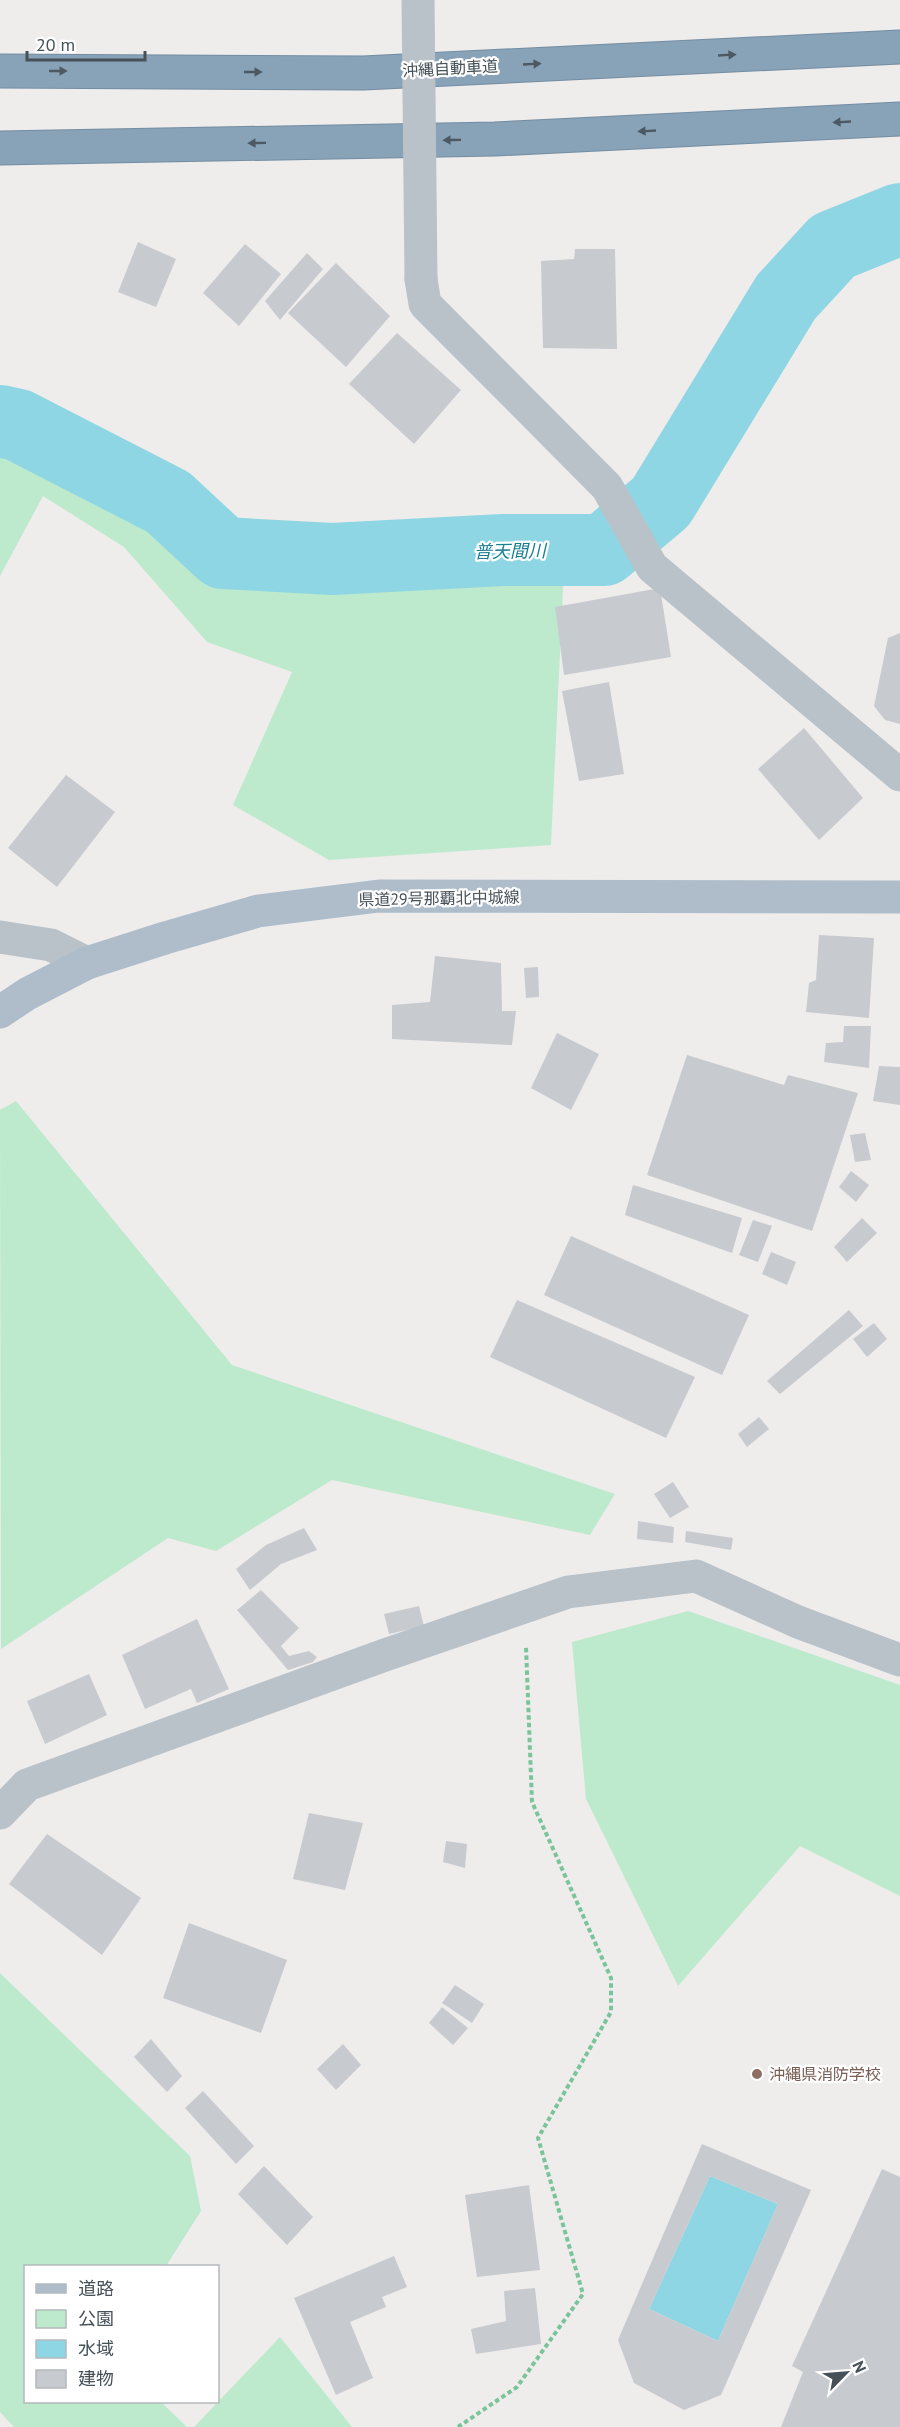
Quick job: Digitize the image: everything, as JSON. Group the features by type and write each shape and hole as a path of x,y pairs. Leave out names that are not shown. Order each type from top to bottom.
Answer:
{"highway":[{"name":"沖縄自動車道","path":"0,71 363,73 900,47"},
{"path":"0,148 495,139 900,119"}],"main road":[{"name":"県道29号那覇北中城線","path":"0,1012 27,994 87,963 258,911 380,896 900,897"}],"street":[{"path":"417,0 421,279 425,304 607,487 652,567 900,775"},
{"path":"0,937 51,945 87,963"},
{"path":"0,1813 27,1785 131,1746 228,1714 385,1655 568,1592 696,1576 798,1622 900,1660"}],"path":[{"path":"458,2427 517,2387 583,2294 538,2138 611,2012 611,1978 532,1802 524,1607"}],"green space":[{"path":"0,424 67,453 152,483 215,561 317,576 454,557 564,567 551,845 329,860 233,805 292,672 207,642 124,547 43,496 0,576"},
{"path":"16,1101 232,1365 615,1494 590,1535 332,1480 216,1551 168,1538 1,1649 0,1110"},
{"path":"688,1611 900,1685 900,1896 800,1846 678,1986 586,1799 572,1642"},
{"path":"0,1973 190,2156 201,2211 167,2265 24,2265 24,2403 162,2403 187,2427 14,2427 0,2412"},
{"path":"280,2337 352,2427 194,2427"}],"water":[{"path":"710,2176 778,2204 718,2341 649,2309"}],"building":[{"path":"138,242 176,259 156,307 118,292"},
{"path":"245,244 281,274 239,326 203,293"},
{"path":"575,249 615,249 617,349 543,348 541,261 574,259"},
{"path":"307,253 323,269 280,320 265,301"},
{"path":"336,263 390,316 346,367 288,313"},
{"path":"397,333 461,390 414,444 349,384"},
{"path":"660,588 671,657 564,675 555,607"},
{"path":"900,633 900,724 885,720 874,706 888,638"},
{"path":"609,682 624,774 579,781 562,691"},
{"path":"804,728 863,798 819,840 758,769"},
{"path":"66,775 115,812 57,887 8,848"},
{"path":"819,935 874,938 869,1018 806,1012 809,983 816,980"},
{"path":"435,956 501,963 502,1011 516,1011 512,1045 392,1039 392,1005 430,1002"},
{"path":"538,967 539,997 526,998 524,968"},
{"path":"844,1026 871,1026 869,1068 824,1062 826,1043 843,1042"},
{"path":"557,1033 599,1054 571,1110 531,1088"},
{"path":"687,1055 784,1085 788,1075 858,1093 812,1231 647,1175"},
{"path":"879,1066 900,1067 900,1105 873,1101"},
{"path":"865,1133 871,1160 855,1162 850,1135"},
{"path":"851,1171 869,1185 856,1202 839,1187"},
{"path":"633,1185 742,1218 732,1253 625,1215"},
{"path":"862,1218 877,1233 847,1262 834,1247"},
{"path":"753,1220 772,1226 758,1262 739,1255"},
{"path":"571,1236 749,1315 722,1375 544,1295"},
{"path":"771,1252 796,1262 787,1285 762,1274"},
{"path":"517,1300 695,1377 666,1438 490,1357"},
{"path":"849,1310 863,1326 780,1394 767,1381"},
{"path":"874,1323 887,1339 867,1357 853,1339"},
{"path":"759,1417 769,1429 747,1447 738,1434"},
{"path":"673,1482 689,1507 670,1518 654,1494"},
{"path":"638,1521 674,1527 673,1543 637,1539"},
{"path":"304,1528 317,1550 281,1564 250,1590 236,1569 266,1545"},
{"path":"686,1531 733,1538 731,1550 685,1542"},
{"path":"261,1590 299,1628 281,1646 289,1656 309,1651 317,1657 313,1662 288,1670 237,1610"},
{"path":"419,1606 424,1626 389,1634 384,1614"},
{"path":"197,1619 229,1689 197,1703 191,1689 145,1709 122,1655"},
{"path":"89,1674 107,1715 45,1744 27,1701"},
{"path":"309,1813 363,1823 345,1890 293,1879"},
{"path":"47,1834 141,1898 102,1955 9,1884"},
{"path":"446,1841 467,1844 465,1868 443,1862"},
{"path":"189,1923 287,1960 261,2033 163,1998"},
{"path":"455,1985 484,2004 472,2023 442,2003"},
{"path":"442,2007 468,2028 453,2045 429,2023"},
{"path":"151,2039 182,2076 167,2092 134,2057"},
{"path":"343,2044 361,2065 336,2090 317,2069"},
{"path":"203,2091 254,2146 236,2164 185,2108"},
{"path":"702,2144 811,2190 721,2395 684,2410 634,2383 618,2340","holes":["710,2176 778,2204 718,2341 649,2309"]},
{"path":"264,2166 313,2217 287,2245 238,2194"},
{"path":"882,2169 900,2177 900,2427 781,2427 803,2372 792,2366"},
{"path":"529,2185 540,2270 477,2277 465,2195"},
{"path":"394,2256 407,2287 382,2297 386,2307 350,2322 373,2378 336,2395 294,2298"},
{"path":"535,2288 541,2344 476,2354 471,2329 506,2321 504,2291"}],"waterway":[{"name":"普天間川","path":"0,421 18,425 168,502 223,553 332,559 503,550 604,550 661,502 786,297 833,246 900,219"}],"place":[{"name":"沖縄県消防学校","path":"757,2074"}]}
